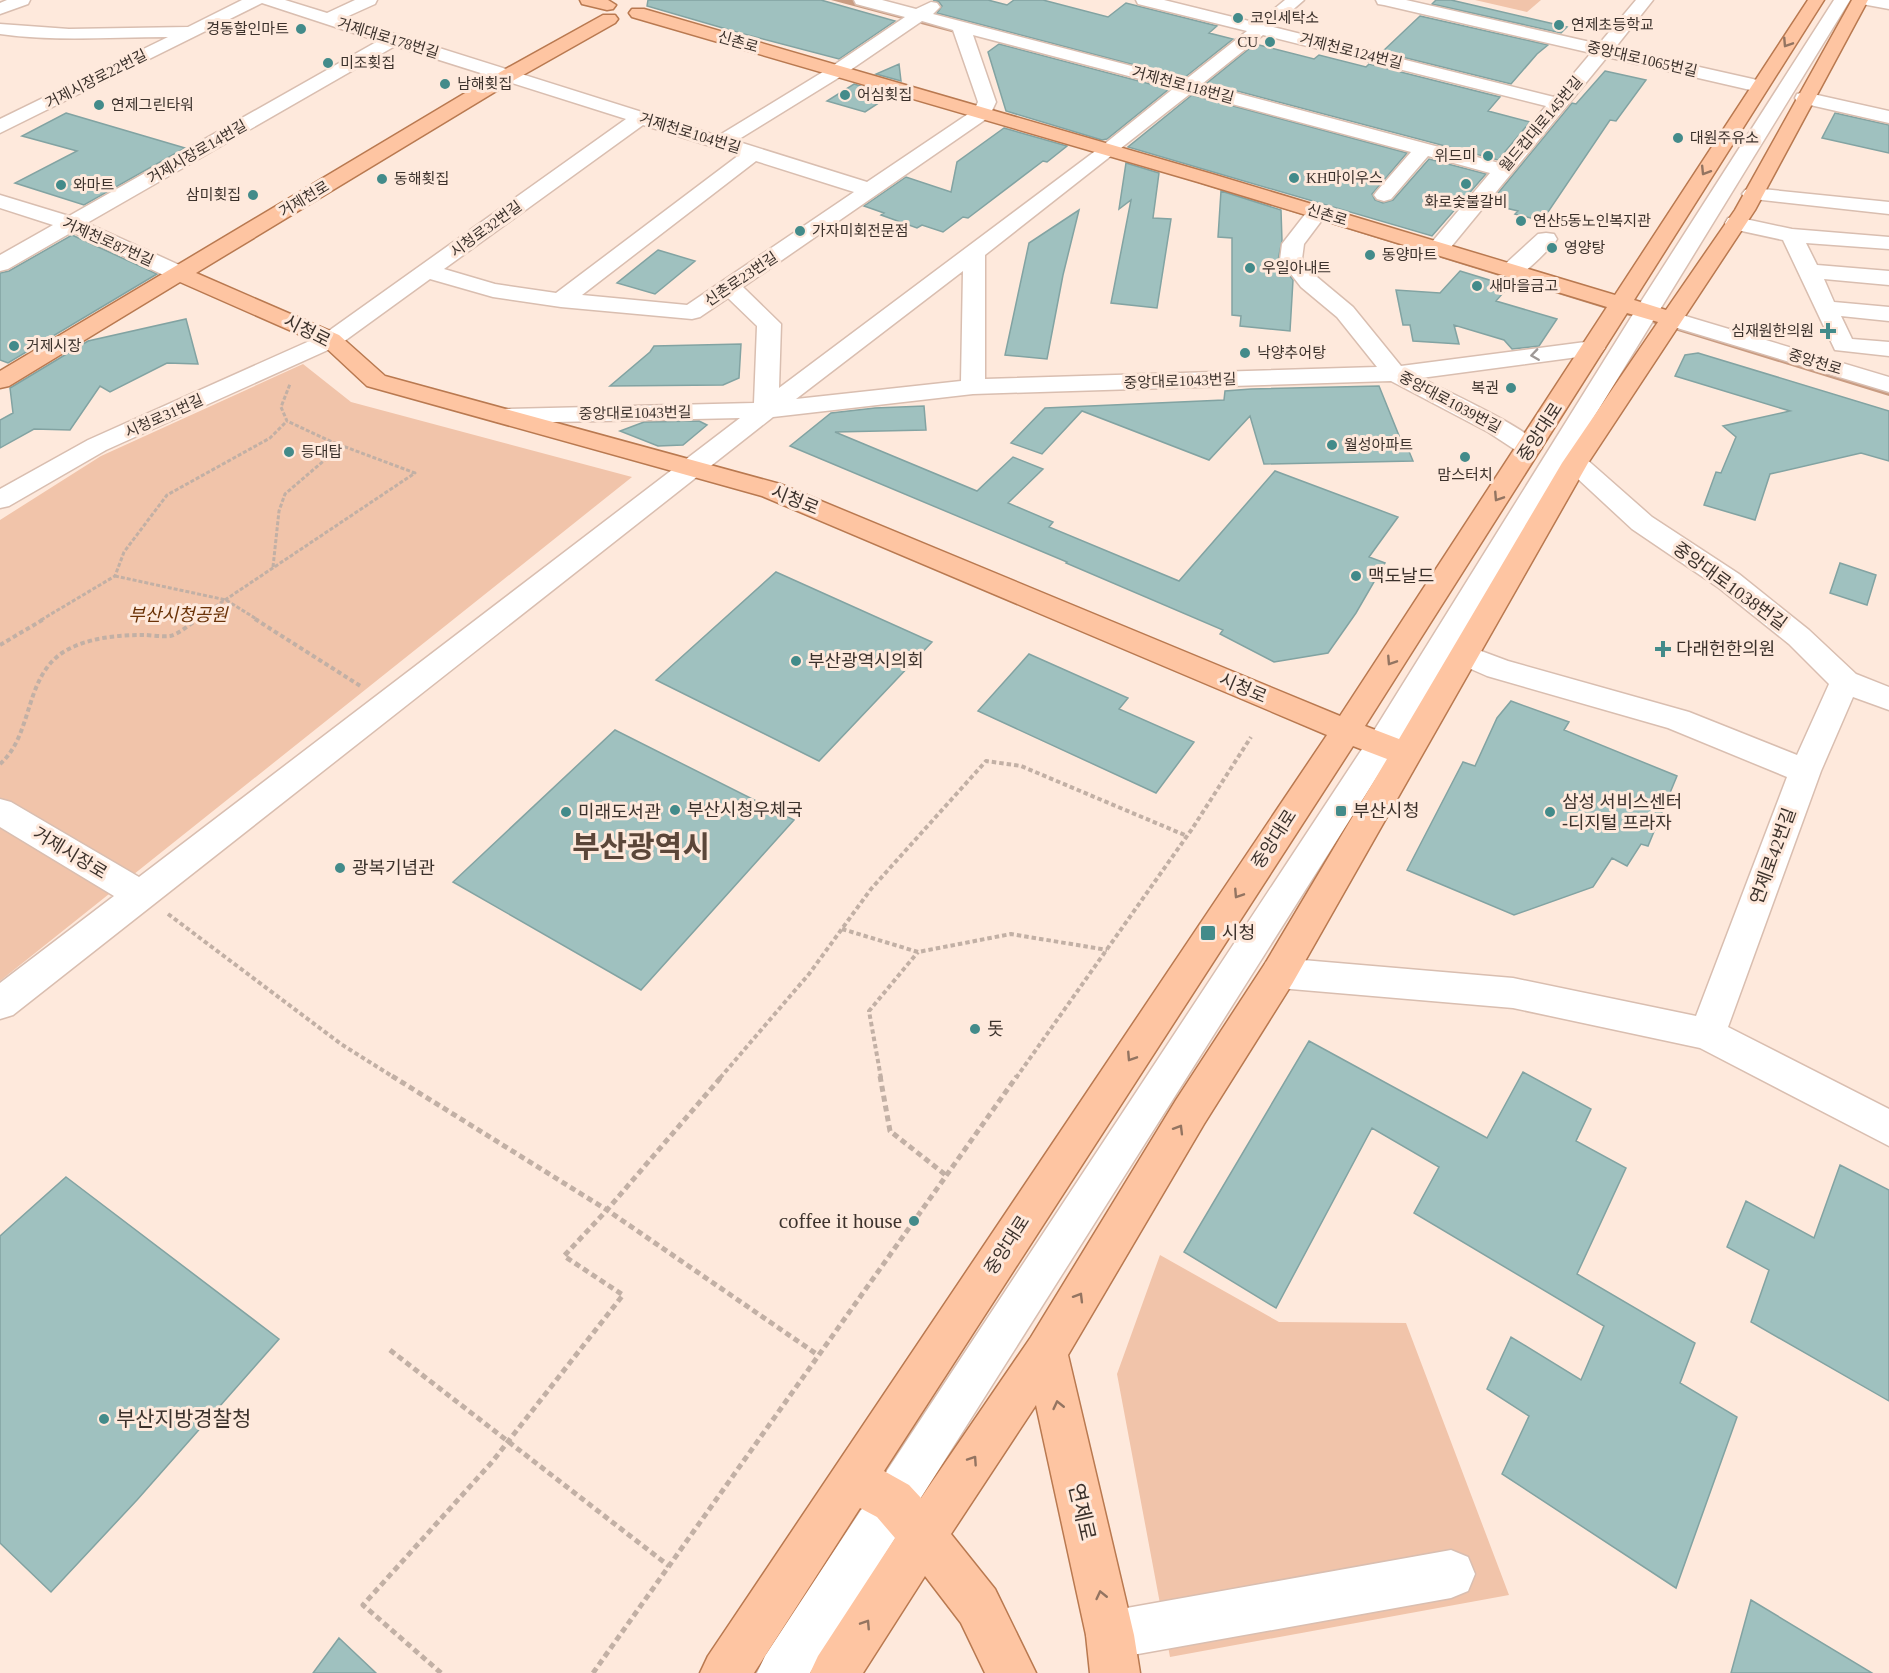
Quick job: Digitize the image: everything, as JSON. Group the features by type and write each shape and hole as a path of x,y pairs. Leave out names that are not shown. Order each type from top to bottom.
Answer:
{"main road":[{"path":"588,0 612,8 641,7"},
{"name":"중앙대로","path":"835,1673 1046,1352 1190,1112 1279,973 1394,749 1465,655 1575,463 1646,311 1759,86 1816,0"},
{"name":"중앙대로","path":"724,1673 1346,731 1593,348 1646,311 1736,224 1860,0"},
{"name":"신촌로","path":"641,7 837,71 1646,311"},
{"name":"거제천로","path":"0,381 508,75 612,8"},
{"name":"시청로","path":"180,274 334,344 376,381 771,490 1346,731 1394,749"},
{"name":"연제로","path":"1046,1352 1113,1654"},
{"path":"853,1478 893,1501 923,1536 978,1606 1011,1673"}],"street":[{"path":"0,9 22,0"},
{"name":"거제시장로22번길","path":"0,127 255,0"},
{"name":"거제대로178번길","path":"268,0 508,75"},
{"path":"329,19 369,0"},
{"name":"거제천로118번길","path":"862,0 1503,170"},
{"path":"721,142 837,71 942,0"},
{"name":"거제천로124번길","path":"1144,0 1558,104"},
{"path":"0,1004 766,410 1109,150 1296,0"},
{"name":"중앙대로1065번길","path":"1384,0 1759,86"},
{"name":"월드컵대로145번길","path":"1438,248 1645,0"},
{"path":"782,1673 893,1501 1394,749 1646,311 1842,0"},
{"path":"1868,0 1889,4"},
{"path":"961,26 987,102 982,113"},
{"name":"거제시장로22번길","path":"0,29 112,35 143,31 191,31"},
{"name":"거제시장로14번길","path":"0,264 394,39"},
{"name":"거제천로104번길","path":"508,75 870,190"},
{"path":"1804,98 1889,117"},
{"name":"신촌로23번길","path":"427,271 493,290 561,300 692,312 982,113"},
{"name":"시청로32번길","path":"334,344 427,271 640,118"},
{"path":"1384,195 1424,149"},
{"path":"561,300 755,152"},
{"path":"1752,194 1889,208"},
{"name":"거제천로87번길","path":"0,201 72,224 180,274"},
{"name":"중앙대로1039번길","path":"1317,212 1293,244 1291,260 1309,282 1345,312 1395,374 1497,427 1530,448"},
{"path":"1736,224 1792,235 1889,243"},
{"path":"1792,235 1843,345 1889,349"},
{"path":"1511,271 1545,239"},
{"path":"973,387 974,253"},
{"path":"1809,271 1889,278"},
{"path":"729,286 769,324 766,410"},
{"path":"1826,308 1889,314"},
{"name":"중앙천로","path":"1646,311 1889,385"},
{"name":"시청로31번길","path":"0,500 98,445 334,344"},
{"name":"중앙대로1043번길","path":"504,416 766,410 973,387 1395,374 1593,348"},
{"name":"중앙대로1038번길","path":"1575,463 1642,523 1729,581 1799,637 1845,682 1889,699"},
{"path":"1465,655 1498,669 1678,720 1804,771"},
{"name":"연제로42번길","path":"1707,1034 1804,771 1845,682"},
{"name":"거제시장로","path":"0,811 140,895"},
{"path":"1279,973 1514,993 1707,1034 1889,1128"},
{"path":"1113,1654 1451,1574"}],"path":[{"path":"0,764 10,756 22,733 27,711 49,664 75,645 124,635 172,636 415,473 342,446 287,421 281,407 293,377 334,344"},
{"path":"0,645 114,576 124,552 167,495 270,438 287,421"},
{"path":"273,568 279,511 285,494 342,446"},
{"path":"114,576 226,600 388,703"},
{"path":"593,1673 1107,950 1187,836 1251,736"},
{"path":"441,1673 363,1605 508,1441 623,1295 564,1256 607,1210 809,974 871,890 986,761 1022,765 1187,836"},
{"path":"140,895 185,925 341,1044 607,1210 818,1355"},
{"path":"842,929 918,952 1011,934 1107,950"},
{"path":"918,952 869,1011 890,1131 947,1176"},
{"path":"390,1350 669,1566"}],"green space":[{"path":"1475,0 1541,0 1527,12"},
{"name":"부산시청공원","path":"303,364 351,402 632,477 0,981 0,520 101,456"},
{"path":"1160,1255 1279,1322 1406,1323 1509,1595 1170,1657 1117,1374"}],"shaded area":[{"path":"831,0 864,0 963,24 990,86 995,112 1889,378 1889,396 1165,173 990,122 955,33"}],"building":[{"path":"648,0 821,0 895,21 839,59 647,6"},
{"path":"933,0 988,0 1007,5 1014,0 1043,0 1108,17 1126,3 1217,26 1209,33 1233,39 1184,78 937,13 942,6"},
{"path":"1436,0 1451,0 1567,27 1561,33 1432,4"},
{"path":"1420,16 1548,45 1511,84 1382,52"},
{"path":"999,44 1169,89 1107,139 1102,140 1006,111 988,52"},
{"path":"1255,44 1314,59 1319,55 1366,67 1369,64 1500,97 1488,111 1530,122 1498,160 1207,83"},
{"path":"899,64 901,81 876,74"},
{"path":"1605,71 1646,80 1616,121 1610,120 1542,221 1515,214 1518,211 1489,204 1572,103 1576,104"},
{"path":"854,84 891,95 865,112 827,101"},
{"path":"1192,95 1407,153 1372,194 1375,200 1383,203 1393,200 1429,159 1486,174 1432,236 1128,147"},
{"path":"66,113 185,148 84,205 15,183 77,151 22,136"},
{"path":"1835,113 1889,125 1889,153 1822,138"},
{"path":"1004,128 1067,146 1047,162 1043,161 968,218 963,217 943,232 922,225 917,228 864,206 906,177 951,192 957,162"},
{"path":"1126,163 1159,173 1153,218 1171,219 1157,308 1111,303 1131,200 1119,209"},
{"path":"1221,191 1281,210 1282,241 1278,260 1293,280 1290,331 1240,326 1241,316 1232,315 1232,238 1218,237"},
{"path":"1079,210 1063,275 1047,359 1005,355 1029,243"},
{"name":"거제시장","path":"72,235 157,274 8,363 0,360 0,273 9,271"},
{"path":"658,250 695,261 655,294 617,283"},
{"path":"1460,271 1509,286 1496,301 1557,319 1539,346 1512,349 1504,340 1454,325 1459,344 1413,341 1410,325 1403,325 1396,290 1440,293"},
{"path":"186,319 198,364 167,363 110,392 100,386 70,430 34,429 0,448 0,420 13,413 10,388 88,341"},
{"path":"741,344 739,378 723,385 610,386 654,346"},
{"path":"1698,353 1889,411 1889,461 1861,453 1770,474 1755,520 1704,505 1716,472 1721,473 1736,437 1723,426 1790,411 1675,376 1685,355"},
{"path":"1379,386 1400,438 1403,437 1413,461 1264,464 1250,416 1209,460 1082,411 1042,454 1011,443 1045,408 1224,400 1225,391 1251,389"},
{"path":"924,406 926,430 835,432 977,491 1013,457 1043,469 1008,503 1053,522 1049,527 1179,581 1275,471 1398,517 1369,557 1385,563 1356,613 1328,653 1274,662 1220,634 1223,630 790,446 831,413"},
{"path":"699,421 707,425 683,445 658,446 620,431 644,422"},
{"path":"1840,563 1876,575 1867,605 1830,593"},
{"name":"부산광역시의회","path":"776,572 932,642 819,761 656,680"},
{"path":"1029,654 1128,698 1119,709 1194,742 1156,793 978,711"},
{"name":"삼성 서비스센터 -디지털 프라자","path":"1511,701 1569,722 1564,730 1677,776 1648,846 1641,844 1627,866 1612,858 1593,887 1514,915 1407,870 1463,762 1475,766 1497,718"},
{"path":"615,730 794,820 641,990 453,882"},
{"path":"1309,1041 1487,1138 1523,1072 1591,1109 1576,1141 1626,1168 1577,1274 1695,1343 1680,1383 1737,1417 1676,1588 1502,1474 1529,1416 1487,1389 1511,1337 1581,1380 1604,1326 1414,1213 1439,1167 1372,1128 1276,1308 1184,1252"},
{"path":"1840,1165 1889,1190 1889,1401 1751,1322 1769,1270 1727,1247 1746,1201 1814,1238"},
{"name":"부산지방경찰청","path":"66,1177 279,1339 137,1500 51,1592 0,1543 0,1236"},
{"path":"1751,1600 1872,1673 1731,1673"},
{"path":"339,1638 376,1673 313,1673"}],"place":[{"name":"코인세탁소","path":"1238,18"},
{"name":"연제초등학교","path":"1559,25"},
{"name":"경동할인마트","path":"301,29"},
{"name":"CU","path":"1270,42"},
{"name":"미조횟집","path":"328,63"},
{"name":"남해횟집","path":"445,84"},
{"name":"어심횟집","path":"845,95"},
{"name":"연제그린타워","path":"99,105"},
{"name":"대원주유소","path":"1678,138"},
{"name":"위드미","path":"1488,156"},
{"name":"KH마이우스","path":"1294,178"},
{"name":"동해횟집","path":"382,179"},
{"name":"화로숯불갈비","path":"1466,184"},
{"name":"와마트","path":"61,185"},
{"name":"삼미횟집","path":"253,195"},
{"name":"연산5동노인복지관","path":"1521,221"},
{"name":"가자미회전문점","path":"800,231"},
{"name":"영양탕","path":"1552,248"},
{"name":"동양마트","path":"1370,255"},
{"name":"우일아내트","path":"1250,268"},
{"name":"새마을금고","path":"1477,286"},
{"name":"심재원한의원","path":"1828,331"},
{"name":"거제시장","path":"14,346"},
{"name":"낙양추어탕","path":"1245,353"},
{"name":"복권","path":"1511,388"},
{"name":"월성아파트","path":"1332,445"},
{"name":"등대탑","path":"289,452"},
{"name":"맘스터치","path":"1465,457"},
{"name":"맥도날드","path":"1356,576"},
{"name":"다래헌한의원","path":"1663,649"},
{"name":"부산광역시의회","path":"796,661"},
{"name":"부산시청우체국","path":"675,810"},
{"name":"부산시청","path":"1341,811"},
{"name":"미래도서관","path":"566,812"},
{"name":"삼성 서비스센터 -디지털 프라자","path":"1550,812"},
{"name":"광복기념관","path":"340,868"},
{"name":"시청","path":"1208,933"},
{"name":"돗","path":"975,1029"},
{"name":"coffee it house","path":"914,1221"},
{"name":"부산지방경찰청","path":"104,1419"}],"district":[{"name":"부산광역시","path":"641,846"}]}
